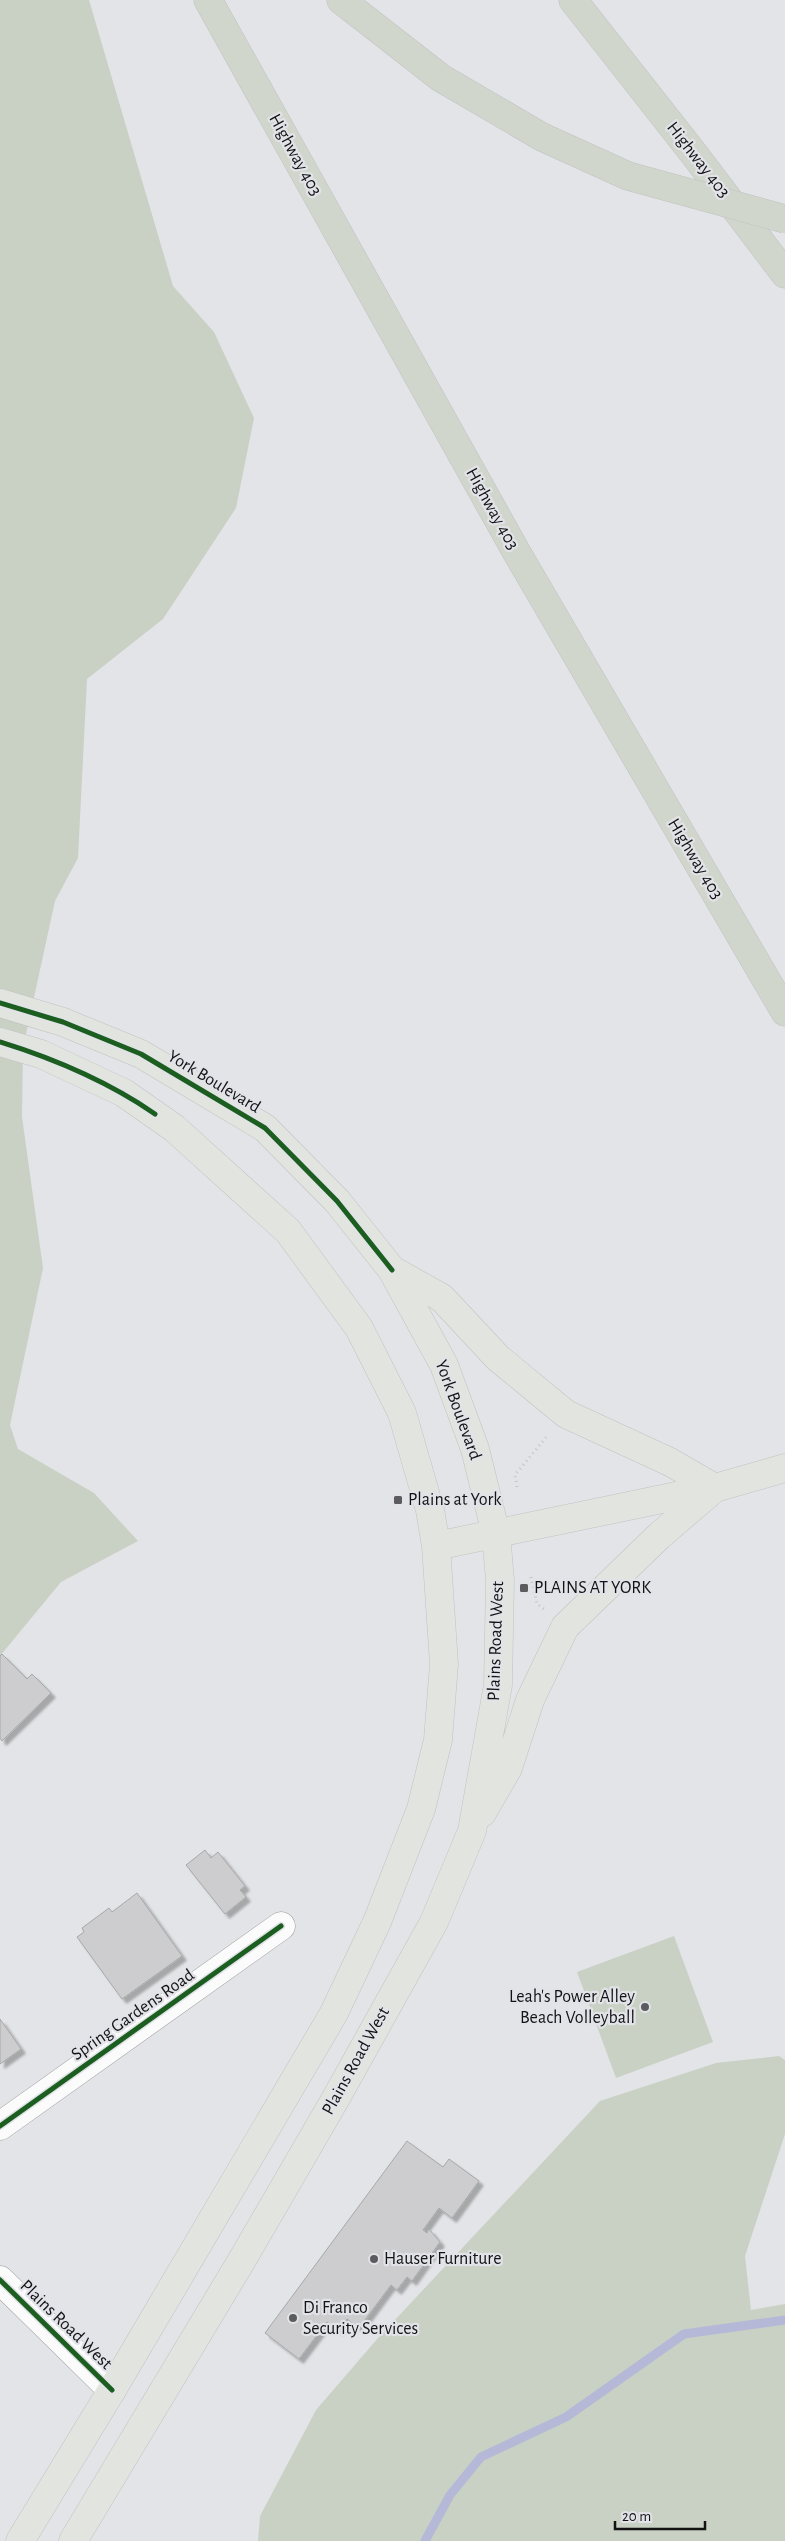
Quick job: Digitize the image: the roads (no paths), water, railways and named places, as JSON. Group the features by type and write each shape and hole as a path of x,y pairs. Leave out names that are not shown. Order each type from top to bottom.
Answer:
{"highway":[{"name":"Highway 403","path":"208,0 522,562 785,1012"},
{"path":"341,0 441,78 542,137 628,176 785,218"},
{"name":"Highway 403","path":"573,0 785,274"}],"main road":[{"name":"York Boulevard","path":"0,1003 63,1022 141,1054 264,1128 337,1201 392,1270 444,1365 475,1449 496,1534"},
{"path":"0,1042 41,1054 124,1093 174,1128 288,1231 359,1328 402,1413 430,1510 436,1546 715,1488 785,1468"},
{"path":"392,1270 442,1298 498,1358 566,1414 670,1462 715,1488"},
{"path":"472,1831 508,1768 530,1700 565,1627 659,1536 715,1488"},
{"name":"Plains Road West","path":"73,2541 336,2098 434,1922 472,1831 498,1685 500,1580 496,1534"},
{"name":"Plains Road West","path":"20,2541 112,2390 334,2013 377,1922 421,1810 438,1740 444,1664 436,1546"}],"street":[{"name":"Spring Gardens Road","path":"0,2126 281,1926"},
{"name":"Plains Road West","path":"0,2280 112,2390"}],"waterway":[{"path":"425,2541 450,2495 481,2457 566,2417 684,2334 785,2320"}],"place":[{"name":"Plains at York","path":"398,1500"},
{"name":"PLAINS AT YORK","path":"524,1588"},
{"name":"Leah's Power Alley Beach Volleyball","path":"645,2007"},
{"name":"Hauser Furniture","path":"374,2259"},
{"name":"Di Franco Security Services","path":"293,2318"}]}
